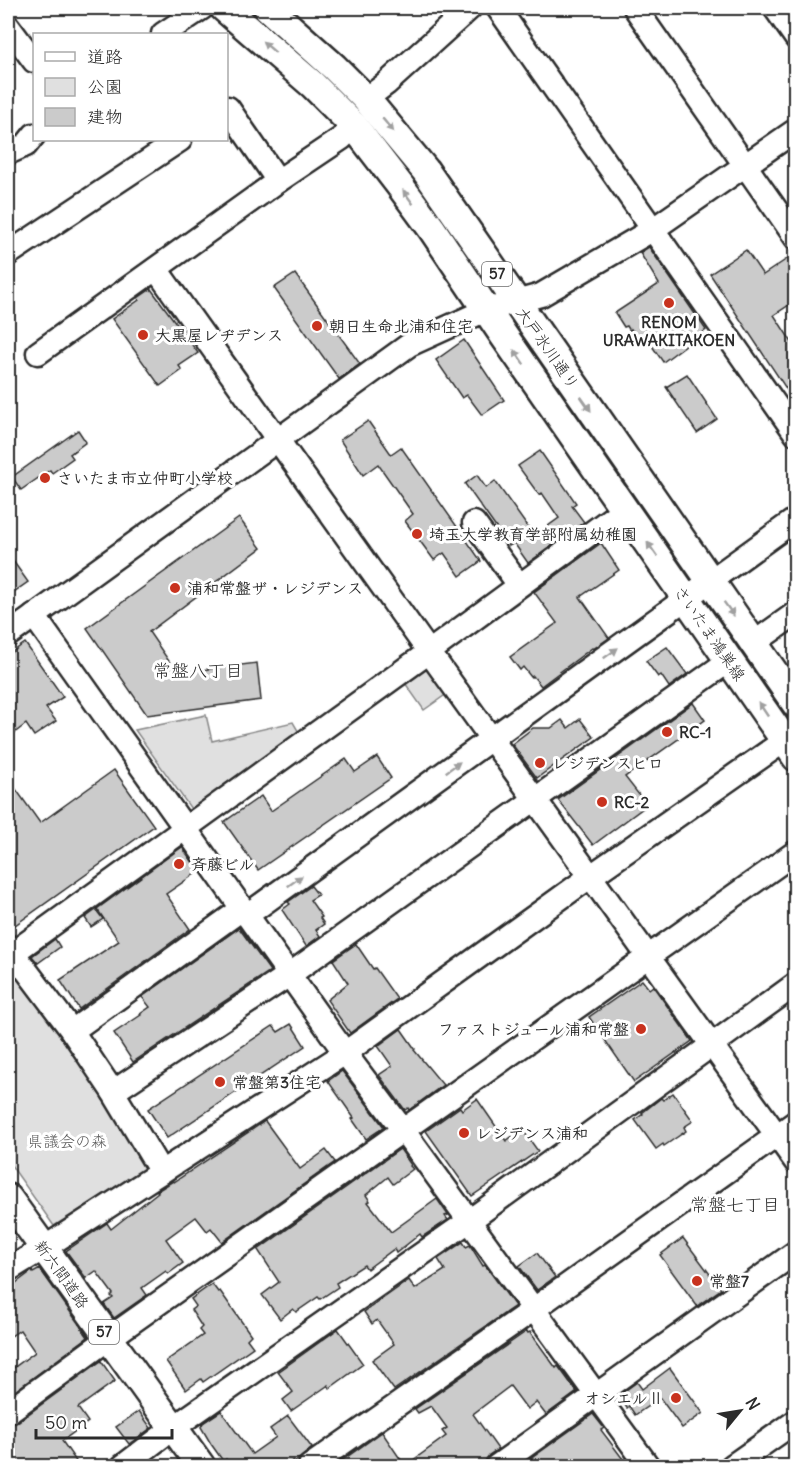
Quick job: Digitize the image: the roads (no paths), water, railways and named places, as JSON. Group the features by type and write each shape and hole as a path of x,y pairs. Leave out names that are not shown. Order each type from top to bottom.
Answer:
{"main road":[{"name":"大戸氷川通り","path":"224,8 313,85 354,126 432,229 624,508"},
{"name":"大戸氷川通り","path":"268,8 366,99 425,170 647,492"},
{"name":"さいたま鴻巣線","path":"647,492 795,705"},
{"name":"さいたま鴻巣線","path":"624,508 790,749"},
{"name":"新六間道路","path":"8,1198 201,1467"}],"street":[{"path":"164,33 202,8"},
{"path":"366,99 386,84 470,8"},
{"path":"498,8 795,435"},
{"path":"635,8 795,238"},
{"path":"775,8 795,38"},
{"path":"8,26 33,60"},
{"path":"228,108 278,181"},
{"path":"38,353 278,181 342,138 354,126"},
{"path":"8,635 409,345 486,310 541,296 652,230 795,130"},
{"path":"8,153 26,145 33,136"},
{"path":"8,254 178,141"},
{"path":"156,269 795,1161"},
{"path":"161,1172 113,1092 72,1030 10,949 185,828 624,508"},
{"path":"72,1030 493,739 795,519"},
{"path":"474,523 519,585"},
{"path":"754,644 795,613"},
{"path":"34,616 345,1053 648,1467"},
{"path":"113,1092 289,975 730,660"},
{"path":"8,1270 345,1053 591,876 790,749"},
{"path":"8,1412 795,852"},
{"path":"123,1467 173,1428 469,1221 795,984"},
{"path":"310,1467 795,1122"},
{"path":"497,1467 795,1252"},
{"path":"732,1467 795,1421"}],"place":[{"name":"RENOM URAWAKITAKOEN","path":"669,303"},
{"name":"朝日生命北浦和住宅","path":"317,326"},
{"name":"大黒屋レヂデンス","path":"143,335"},
{"name":"さいたま市立仲町小学校","path":"45,478"},
{"name":"埼玉大学教育学部附属幼稚園","path":"417,534"},
{"name":"浦和常盤ザ・レジデンス","path":"175,588"},
{"name":"RC-1","path":"667,732"},
{"name":"レジデンスヒロ","path":"540,763"},
{"name":"RC-2","path":"602,802"},
{"name":"斉藤ビル","path":"179,864"},
{"name":"ファストジュール浦和常盤","path":"641,1029"},
{"name":"常盤第3住宅","path":"220,1082"},
{"name":"レジデンス浦和","path":"464,1133"},
{"name":"常盤7","path":"697,1281"},
{"name":"オシエルⅡ","path":"676,1398"}],"district":[{"name":"常盤八丁目","path":"198,671"},
{"name":"常盤七丁目","path":"735,1205"}],"park label":[{"name":"県議会の森","path":"67,1141"}]}
